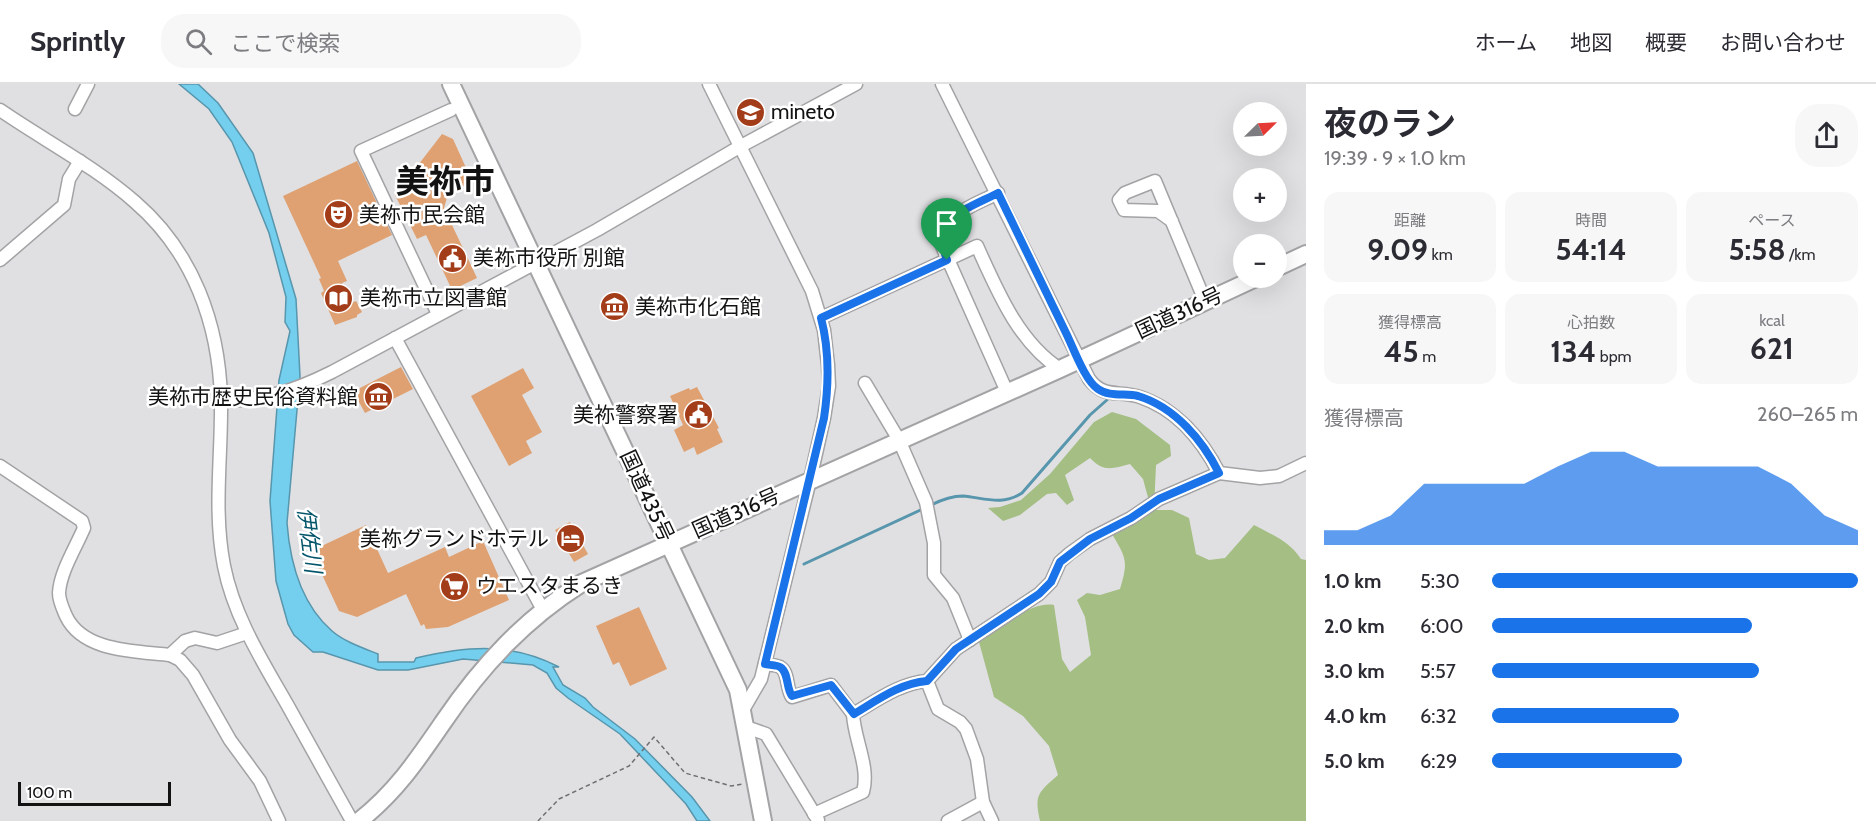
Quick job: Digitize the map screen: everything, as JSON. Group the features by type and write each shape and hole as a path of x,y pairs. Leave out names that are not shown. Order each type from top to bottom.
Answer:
{"highway":[{"name":"国道435号","path":"451,84 738,690 763,821"},
{"path":"1287,263 1306,254"},
{"name":"国道316号","path":"359,821 375,808 422,756 444,720 510,638 543,610 582,583 1007,393 1234,288"}],"street":[{"path":"75,110 88,84"},
{"path":"709,84 801,266 821,318 827,347 829,386 810,480 761,679 743,710"},
{"path":"221,402 266,398 305,385 597,230 741,146 856,84"},
{"path":"942,84 1079,360 1097,389 1137,396 1170,413 1207,449 1219,473"},
{"path":"0,110 80,161 135,201 157,223 188,266 208,314 216,342 220,370 221,402 217,475 224,567 234,602 247,633 352,821"},
{"path":"438,314 361,151 451,110"},
{"path":"0,261 64,205 69,179 80,161"},
{"path":"998,193 950,220 943,233 942,246 1007,393"},
{"path":"1172,221 1205,301"},
{"path":"821,318 977,246 1006,309 1045,359 1060,369"},
{"path":"395,338 543,610"},
{"path":"865,383 899,440 930,511 934,543 932,567 934,575 953,598 970,640"},
{"path":"0,466 82,521 84,528 62,578 59,593 71,627 84,638 100,644 170,655 180,660 193,675 230,740 260,781 279,821"},
{"path":"854,714 886,694 919,681 927,681 956,649 1039,594 1051,582 1060,562 1090,539 1131,518 1159,499 1219,473 1260,478 1279,476 1305,467"},
{"path":"170,655 185,641 195,638 217,643 247,633"},
{"path":"746,727 766,734 816,818 863,792 863,760 855,737 854,714 831,685 792,696 788,692 782,669 779,666 765,664"},
{"path":"927,681 939,709 960,722 966,729 977,759 983,802 992,821"},
{"path":"948,821 983,802"}],"path":[{"path":"538,821 559,799 629,766 654,737 685,773 731,786 755,782"}],"green space":[{"path":"1112,412 1136,419 1170,445 1171,456 1156,465 1154,510 1172,510 1189,518 1196,554 1209,560 1225,558 1254,525 1280,539 1301,559 1306,560 1306,821 1040,821 1037,805 1039,795 1058,775 1049,746 1023,716 994,697 979,642 1035,607 1054,605 1062,659 1070,672 1091,655 1085,617 1077,600 1087,593 1100,595 1120,589 1125,561 1112,534 1149,501 1143,479 1130,464 1108,468 1099,466 1090,458 1065,475 1074,500 1067,505 1056,493 1047,494 1020,515 1003,521 988,508 1000,507 1021,500 1050,474 1094,422"}],"water":[{"path":"179,84 198,84 218,103 253,153 296,299 300,376 287,523 294,567 312,608 337,635 378,654 378,662 414,662 416,658 435,654 489,649 523,653 559,667 553,667 563,685 585,698 593,707 635,739 692,797 710,821 697,821 686,804 620,734 568,698 556,688 547,673 533,665 463,659 408,670 378,670 323,652 313,652 294,635 288,624 276,581 270,501 279,380 290,331 285,322 286,297 269,233 232,142 209,109"}],"building":[{"path":"442,134 453,139 472,181 448,194 444,208 477,278 452,290 426,235 417,239 395,195"},
{"name":"美祢市民会館","path":"357,161 392,235 338,261 347,281 342,283 351,303 356,301 362,312 357,317 335,325 321,293 324,291 319,279 321,278 283,196"},
{"path":"401,367 413,389 365,413 354,393"},
{"path":"523,368 534,388 522,395 542,432 526,441 532,453 509,466 471,396"},
{"path":"697,387 719,428 717,429 723,442 697,455 694,447 684,452 674,430 683,425 670,396"},
{"path":"570,522 588,554 574,562 555,530"},
{"path":"366,525 388,573 445,547 449,557 483,541 509,600 448,627 426,629 424,624 421,626 406,594 357,617 339,611 311,551"},
{"path":"639,607 667,669 630,686 619,662 613,665 596,626"}],"waterway":[{"path":"931,505 954,497 1000,500 1022,493 1090,415 1108,399"},
{"path":"804,564 925,508"}],"place":[{"name":"mineto","path":"750,112"},
{"name":"美祢市民会館","path":"338,215"},
{"name":"美祢市役所 別館","path":"452,258"},
{"name":"美祢市立図書館","path":"339,298"},
{"name":"美袮市化石館","path":"614,307"},
{"name":"美袮市歴史民俗資料館","path":"379,397"},
{"name":"美祢警察署","path":"699,415"},
{"name":"美祢グランドホテル","path":"570,539"},
{"name":"ウエスタまるき","path":"455,586"}],"district":[{"name":"美祢市","path":"445,181"}],"route":[{"path":"998,193 1089,379 1097,389 1137,396 1170,413 1188,428 1207,449 1219,473 1159,499 1131,518 1090,539 1060,562 1051,582 1039,594 956,649 927,681 919,681 886,694 854,714 831,685 792,696 788,692 786,677 782,669 779,666 765,664 824,418 829,386 827,347 821,318 947,260 942,246 943,233 950,220 998,193"}],"water label":[{"name":"伊佐川","path":"310,540"}]}
